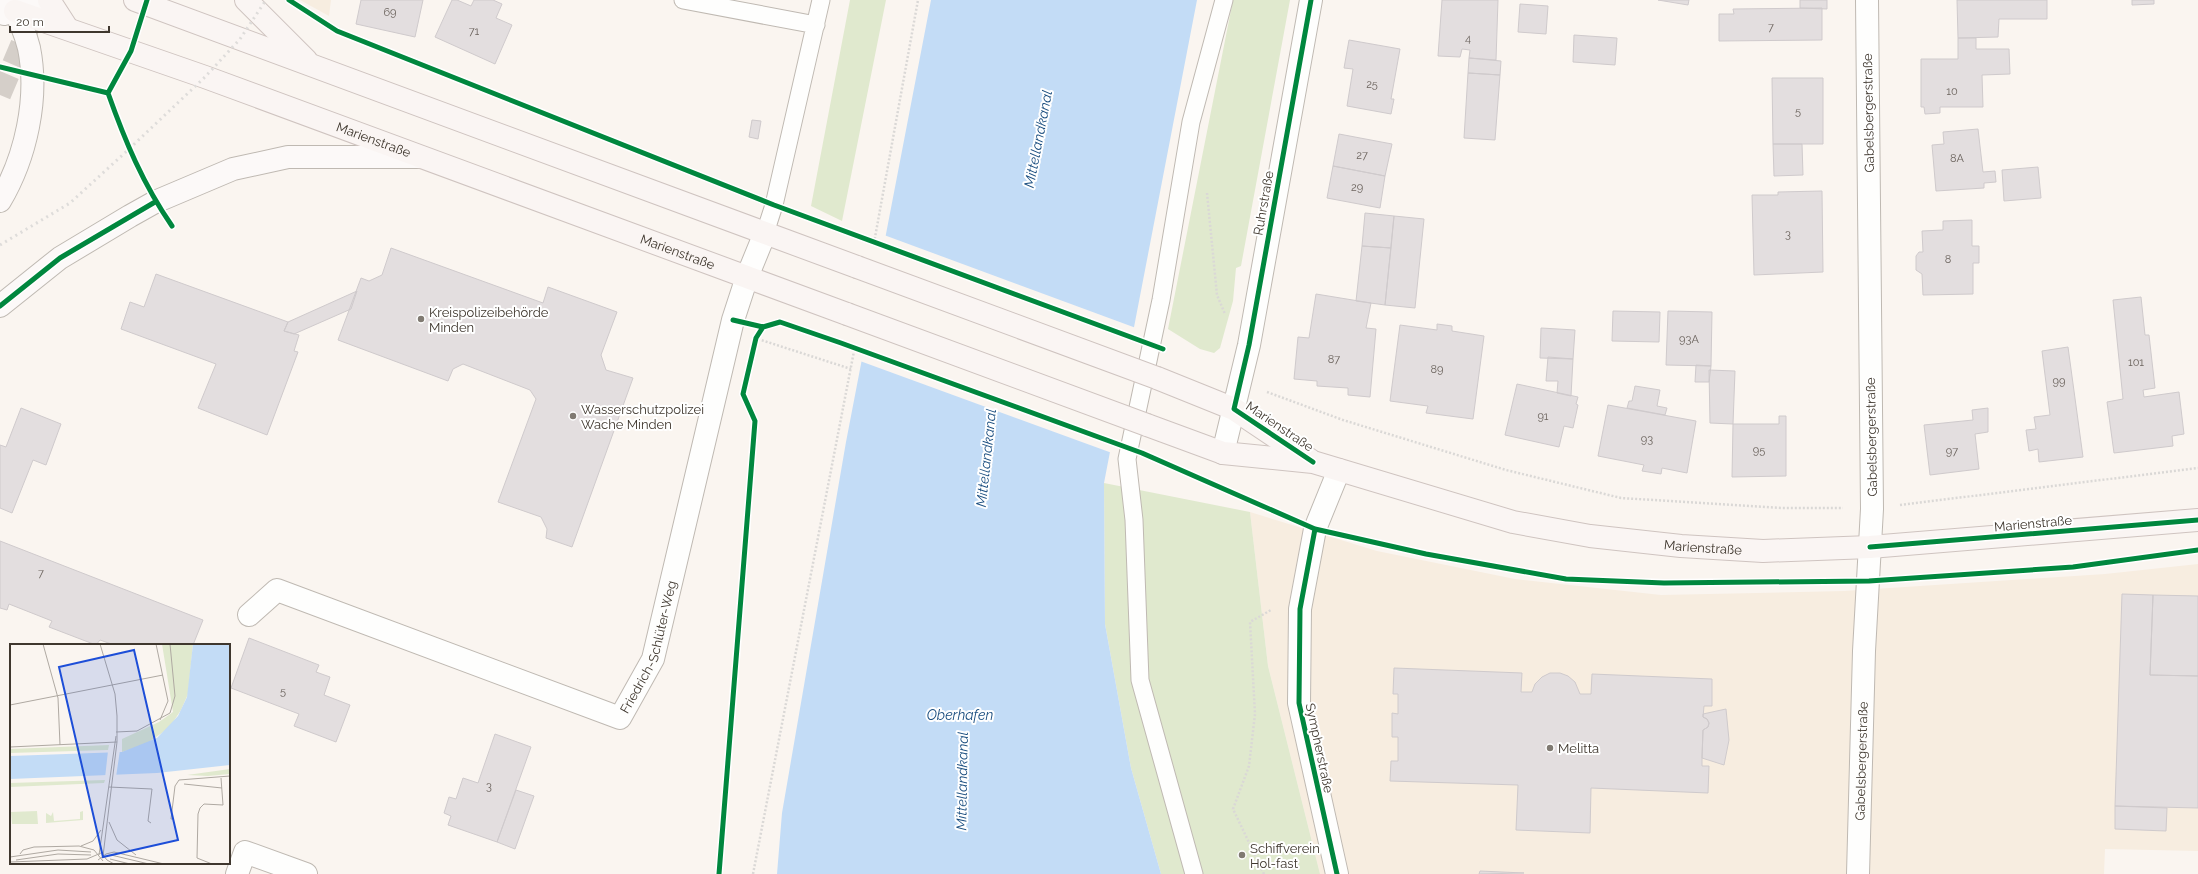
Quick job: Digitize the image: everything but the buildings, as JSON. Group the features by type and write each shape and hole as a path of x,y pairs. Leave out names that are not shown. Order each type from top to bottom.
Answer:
{"main road":[{"path":"0,201 8,187 26,135 31,104 32,76 28,47 6,8 49,0 67,28"},
{"name":"Marienstraße","path":"135,0 1157,378 1234,409 1313,462"},
{"path":"246,0 313,66"},
{"name":"Marienstraße","path":"6,8 67,28 420,157 1223,453 1313,462 1512,522 1590,536 1681,546 1763,551 1870,548 2198,520"},
{"path":"0,306 60,258 130,216 155,202 233,169 288,157 420,157"}],"street":[{"name":"Ruhrstraße","path":"1223,453 1249,346 1311,0"},
{"name":"Gabelsbergerstraße","path":"1858,874 1864,651 1872,508 1867,0"},
{"path":"747,277 765,234"},
{"name":"Friedrich-Schlüter-Weg","path":"249,615 277,590 620,718 653,659 733,320 747,277"},
{"name":"Sympherstraße","path":"1337,874 1299,703 1300,609 1315,529 1338,470"},
{"path":"237,874 245,852 306,874"}],"lane":[{"path":"683,0 816,25"},
{"path":"765,234 774,205 821,0"},
{"path":"1194,874 1140,680 1134,520 1126,459 1161,300 1191,122 1224,0"}],"path":[{"path":"874,244 918,0"},
{"path":"1207,187 1217,295 1229,325 1249,346"},
{"path":"756,338 851,369"},
{"path":"753,874 857,338"},
{"path":"1240,384 1343,420 1506,470 1621,498 1782,508 1872,508 2198,468"},
{"path":"1264,874 1233,809 1249,766 1256,714 1250,622 1270,610 1300,609"}],"shaded area":[{"path":"300,0 331,0 329,16"},
{"path":"1250,512 1377,551 1515,579 1661,595 1844,591 2105,574 2198,564 2198,851 2105,849 2104,874 1320,874 1268,666"}],"green space":[{"path":"850,0 886,0 842,221 811,206"},
{"path":"1233,0 1290,0 1241,266 1236,268 1233,301 1220,348 1214,353 1200,349 1168,329"},
{"path":"1104,483 1250,512 1268,666 1320,874 1161,874 1131,768 1105,624"}],"water":[{"path":"931,0 1197,0 1104,483 1105,624 1131,768 1161,874 777,874 782,813 846,442"}],"pier":[{"path":"884,235 1136,328 1112,453 860,361"}],"tunnel":[{"path":"0,95 30,24"}],"railway":[{"path":"0,245 70,203 128,150 205,77 240,39 266,0"}],"cycle path":[{"path":"108,93 131,51 147,0"},
{"path":"289,0 337,31 774,205 1163,349"},
{"path":"1311,0 1249,345 1234,409 1313,462"},
{"path":"0,67 108,93 121,128 143,178 172,226"},
{"path":"0,306 60,258 155,202"},
{"path":"733,320 763,327 780,322 841,343 1142,453 1315,529 1426,554 1566,579 1664,583 1869,581 2073,567 2198,550"},
{"path":"719,874 755,421 743,394 756,338 763,327"},
{"path":"1870,547 2198,520"},
{"path":"1315,529 1300,609 1299,703 1337,874"}],"place":[{"name":"Kreispolizeibehörde Minden","path":"421,319"},
{"name":"Wasserschutzpolizei Wache Minden","path":"573,416"},
{"name":"Melitta","path":"1550,748"},
{"name":"Schiffverein Hol-fast","path":"1242,855"}],"water label":[{"name":"Mittellandkanal","path":"1038,139"},
{"name":"Mittellandkanal","path":"986,458"},
{"name":"Oberhafen","path":"960,715"},
{"name":"Mittellandkanal","path":"962,781"}]}
